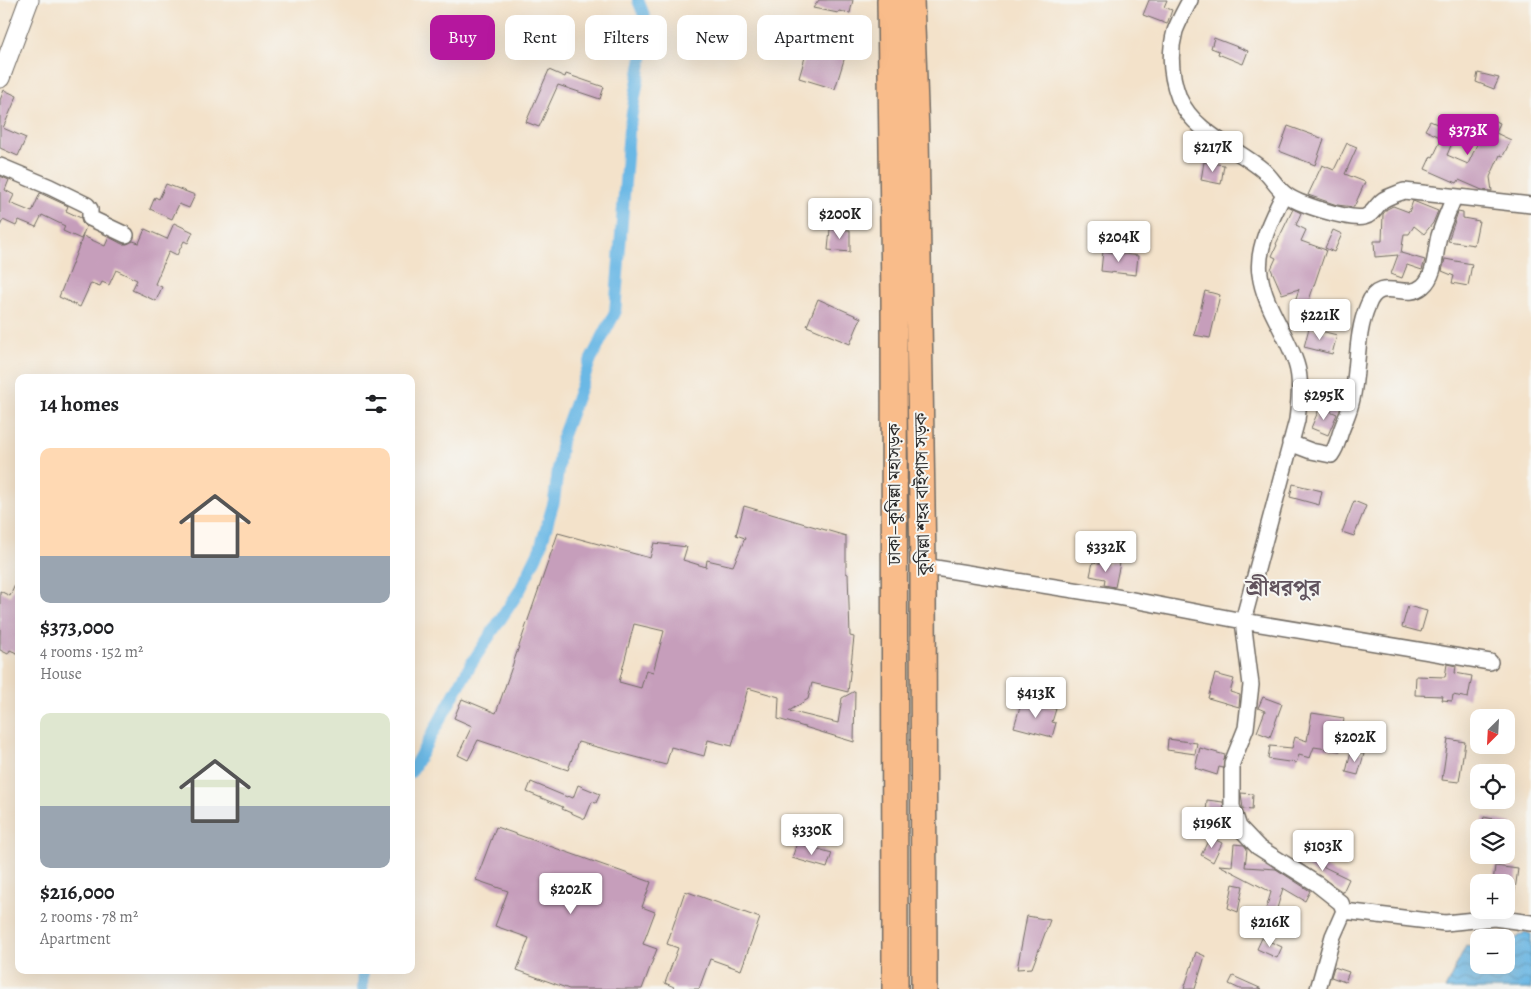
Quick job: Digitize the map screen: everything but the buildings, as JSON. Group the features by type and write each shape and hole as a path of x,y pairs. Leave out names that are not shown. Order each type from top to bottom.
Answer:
{"highway":[{"path":"877,0 878,41 901,48 921,40 922,0"},
{"name":"ঢাকা–কুমিল্লা মহাসড়ক","path":"890,0 901,48 894,297 895,989"},
{"name":"কুমিল্লা শহর বাইপাস সড়ক","path":"911,0 901,48 916,133 923,566 924,989"}],"street":[{"path":"0,78 29,0"},
{"path":"1190,0 1175,31 1170,67 1180,99 1196,122 1263,170 1273,179 1284,194 1342,216 1365,217 1373,212 1378,204 1386,198 1404,191 1531,205"},
{"path":"0,166 50,187 87,206 90,210 90,218 126,235"},
{"path":"1284,194 1260,251 1260,273 1268,304 1296,364 1300,392 1297,420 1243,621 1250,685 1246,728 1232,763 1232,806 1239,827 1258,847 1317,884 1341,902 1344,911 1334,936 1318,989"},
{"path":"1290,443 1324,454 1331,455 1334,451 1352,399 1359,336 1368,304 1375,293 1383,289 1413,290 1423,287 1429,278 1440,234 1454,197"},
{"path":"923,566 1112,596 1243,621 1490,662"},
{"path":"1344,911 1445,923 1494,918 1531,923"}],"water":[{"path":"1525,932 1531,934 1531,989 1445,989 1466,946 1470,947 1470,974 1515,974 1515,939"}],"waterway":[{"path":"415,765 471,664 520,590 540,549 554,501 562,438 591,359 615,313 629,130 649,28 638,0"},
{"path":"362,989 363,974"}],"district":[{"name":"শ্রীধরপুর","path":"1283,587"}]}
